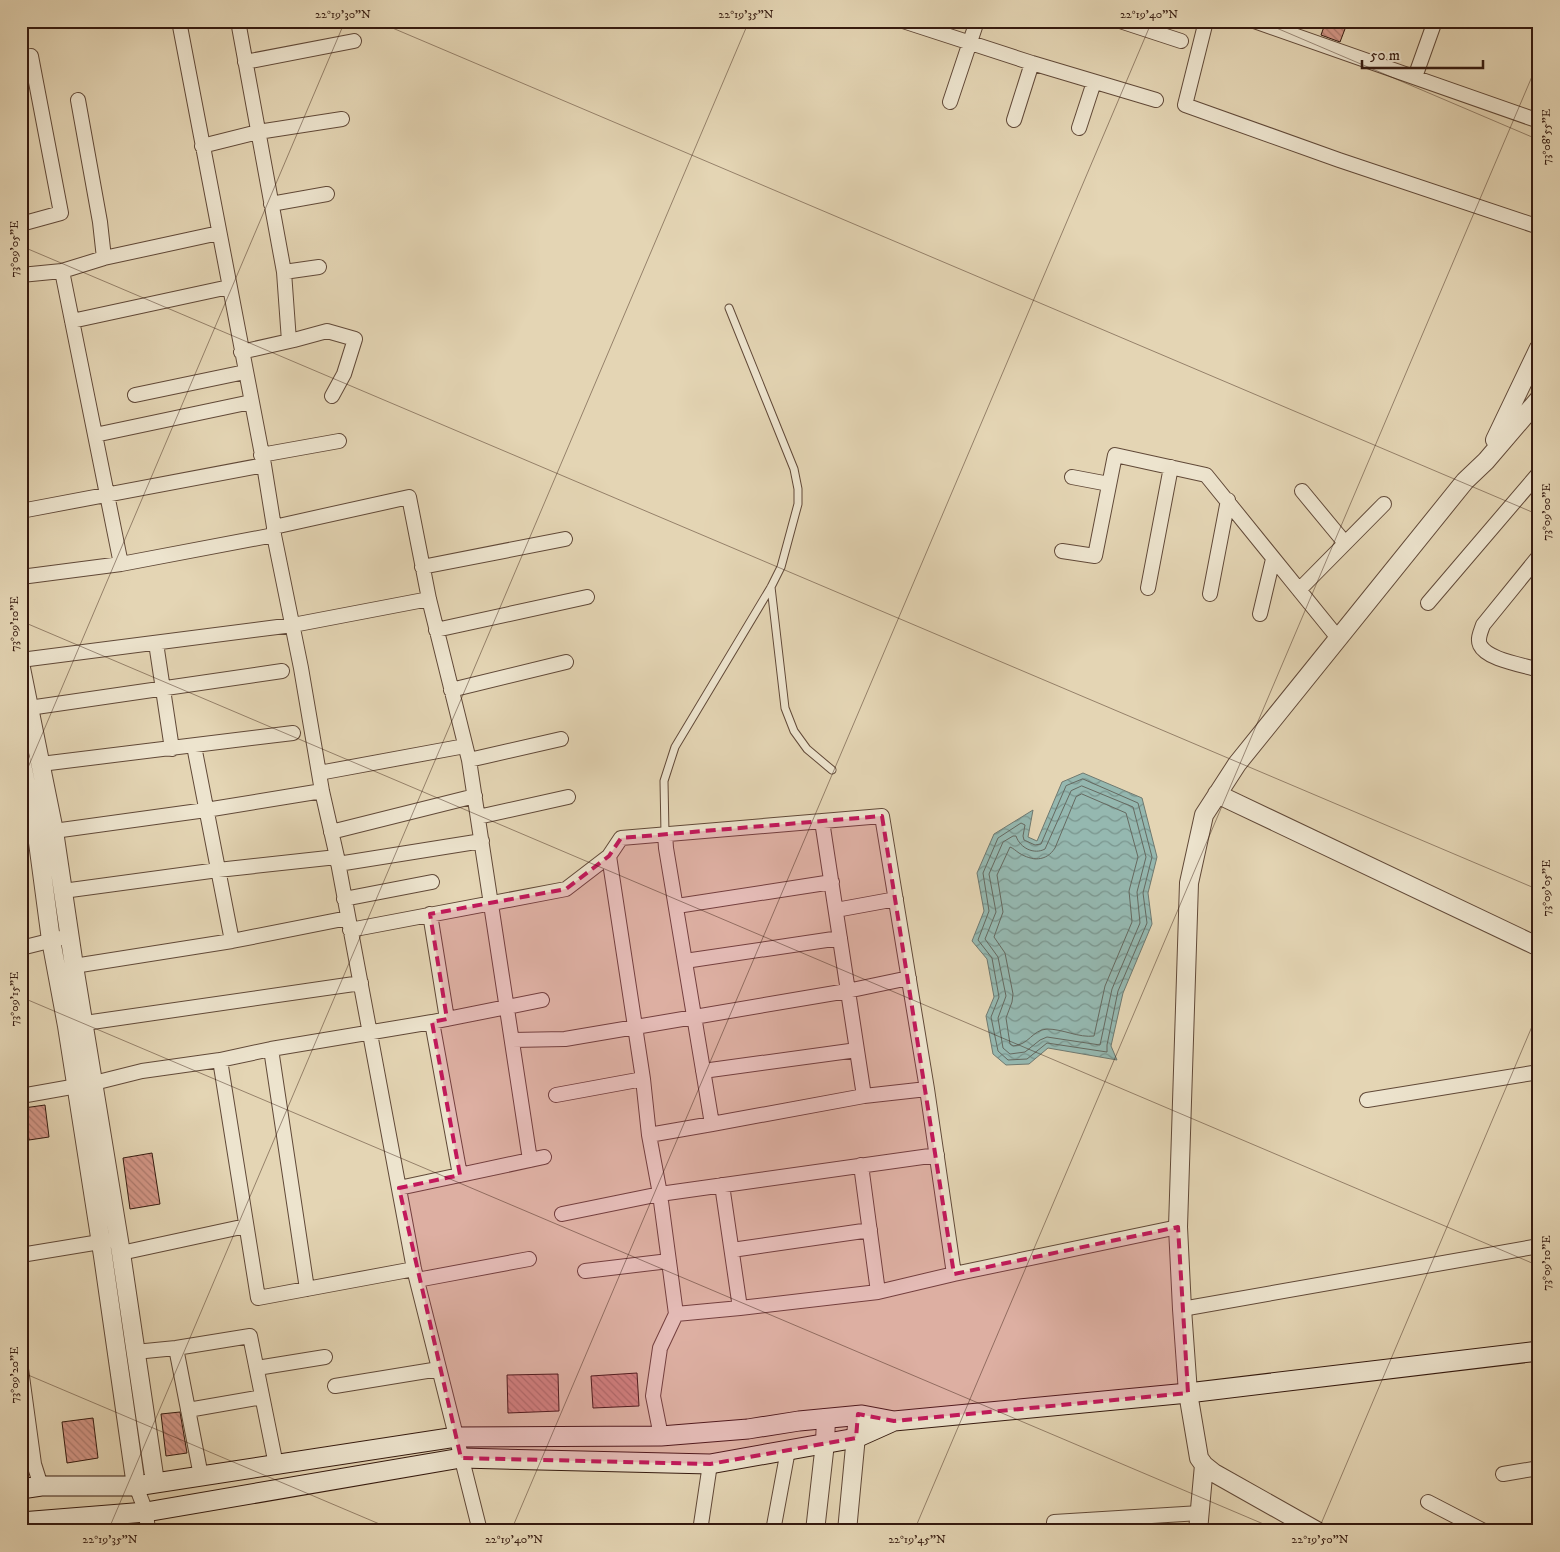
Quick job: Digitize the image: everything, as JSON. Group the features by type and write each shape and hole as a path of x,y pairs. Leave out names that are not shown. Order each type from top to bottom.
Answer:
{"main road":[{"path":"21,1489 41,1486 146,1484 456,1437 661,1436 748,1429 826,1418 858,1416 894,1421 1188,1393 1539,1351"},
{"path":"21,1522 146,1512 462,1458 710,1464 856,1438 894,1421"}],"street":[{"path":"179,21 293,625 322,791 361,983 416,1275 480,1531"},
{"path":"238,21 284,272 290,341"},
{"path":"903,21 1032,63 1156,100"},
{"path":"950,102 977,21"},
{"path":"1120,21 1181,41"},
{"path":"1206,21 1184,105 1338,160 1539,227"},
{"path":"1254,21 1539,121"},
{"path":"1414,77 1435,21"},
{"path":"245,62 354,41"},
{"path":"21,224 61,213 31,56"},
{"path":"1014,120 1032,63"},
{"path":"1079,128 1094,82"},
{"path":"78,100 100,222 104,258"},
{"path":"202,146 258,132 342,119"},
{"path":"271,204 326,194"},
{"path":"21,275 62,271 104,258 219,233"},
{"path":"284,272 319,267"},
{"path":"62,271 121,564"},
{"path":"72,320 229,287"},
{"path":"241,352 327,331 355,339 344,374 332,396"},
{"path":"1486,461 1539,348"},
{"path":"135,395 245,372"},
{"path":"1317,1531 1214,1474 1199,1458 1196,1444 1188,1393 1178,1227 1188,883 1204,815 1237,764 1465,481 1486,461 1539,399"},
{"path":"95,435 251,402"},
{"path":"21,511 108,496 339,441"},
{"path":"1062,550 1095,556 1115,455 1206,475 1338,638"},
{"path":"1148,588 1171,467"},
{"path":"1428,603 1539,473"},
{"path":"1072,477 1109,484"},
{"path":"1302,491 1346,543"},
{"path":"21,577 121,564 274,531 409,497 436,630 469,760 512,1040 537,1159 399,1188"},
{"path":"1210,594 1228,500"},
{"path":"1299,590 1384,504"},
{"path":"422,567 565,539"},
{"path":"1539,556 1483,625 1479,636 1479,644 1486,652 1498,658 1539,670"},
{"path":"1260,614 1273,559"},
{"path":"436,630 586,597"},
{"path":"21,660 293,625 429,599"},
{"path":"156,643 172,748"},
{"path":"451,690 566,662"},
{"path":"21,668 23,686 54,831 135,1352 148,1531"},
{"path":"29,708 282,671"},
{"path":"40,764 293,733"},
{"path":"469,760 561,739"},
{"path":"194,746 232,941"},
{"path":"319,773 465,746"},
{"path":"21,760 26,803 36,835 51,940 100,1241 146,1484"},
{"path":"54,831 206,810 322,791"},
{"path":"1217,794 1539,947"},
{"path":"331,832 475,796"},
{"path":"478,817 568,798"},
{"path":"26,803 48,808"},
{"path":"74,966 232,941 430,914 566,890 609,856 621,838 882,816 927,1089 954,1274"},
{"path":"822,821 864,1096"},
{"path":"665,834 712,1124"},
{"path":"63,891 218,870 337,860 482,841"},
{"path":"609,856 643,1079 648,1135 660,1194 676,1314 660,1348 653,1396 661,1436"},
{"path":"344,899 432,882"},
{"path":"677,906 832,882"},
{"path":"836,910 896,900"},
{"path":"430,914 447,1019"},
{"path":"21,948 69,936"},
{"path":"685,961 840,938"},
{"path":"512,1040 565,1039 847,992 909,978"},
{"path":"84,1023 361,983"},
{"path":"21,1096 94,1083 142,1070 220,1060 542,1000"},
{"path":"432,1022 460,1175"},
{"path":"271,1049 307,1289"},
{"path":"703,1071 857,1050"},
{"path":"220,1060 258,1298 307,1289 529,1259"},
{"path":"1366,1100 1539,1072"},
{"path":"556,1095 643,1079"},
{"path":"648,1135 864,1096 927,1089"},
{"path":"562,1214 660,1194 937,1155"},
{"path":"861,1165 878,1292"},
{"path":"722,1185 740,1308"},
{"path":"21,1255 100,1241 119,1246 246,1226"},
{"path":"676,1314 878,1292 1178,1227"},
{"path":"732,1250 870,1230"},
{"path":"1182,1309 1539,1246"},
{"path":"585,1271 669,1261"},
{"path":"135,1352 176,1348 250,1336 276,1464"},
{"path":"176,1348 201,1476"},
{"path":"256,1368 325,1357"},
{"path":"21,1369 28,1465 41,1486"},
{"path":"335,1386 439,1369"},
{"path":"188,1410 262,1396"},
{"path":"847,1531 858,1416"},
{"path":"815,1531 826,1418"},
{"path":"773,1531 788,1450"},
{"path":"700,1531 710,1464"},
{"path":"1054,1522 1199,1522 1204,1465"},
{"path":"1503,1474 1539,1468"},
{"path":"1428,1502 1484,1531"}],"lane":[{"path":"665,834 664,782 668,764 675,747 771,587 787,550 798,504 798,489 794,469 729,308"},
{"path":"771,587 785,708 794,731 808,749 832,770"}],"highlighted area":[{"path":"882,816 954,1274 1178,1227 1188,1393 894,1421 858,1414 856,1438 710,1464 461,1458 399,1188 460,1175 432,1022 447,1019 430,914 566,889 609,856 621,838"}],"water":[{"path":"1083,773 1142,798 1157,857 1148,893 1152,924 1123,993 1111,1046 1117,1060 1048,1048 1029,1064 1006,1065 993,1054 986,1016 994,997 987,959 972,941 984,911 977,873 994,834 1033,810 1028,837 1037,841 1062,782"}],"building":[{"path":"1326,21 1348,21 1340,42 1321,35"},
{"path":"45,1105 49,1137 29,1140 24,1108"},
{"path":"152,1153 160,1204 130,1209 123,1158"},
{"path":"637,1373 639,1406 593,1408 591,1376"},
{"path":"558,1374 559,1411 508,1413 507,1375"},
{"path":"180,1412 187,1453 166,1456 161,1414"},
{"path":"93,1418 98,1458 67,1463 62,1422"}]}
